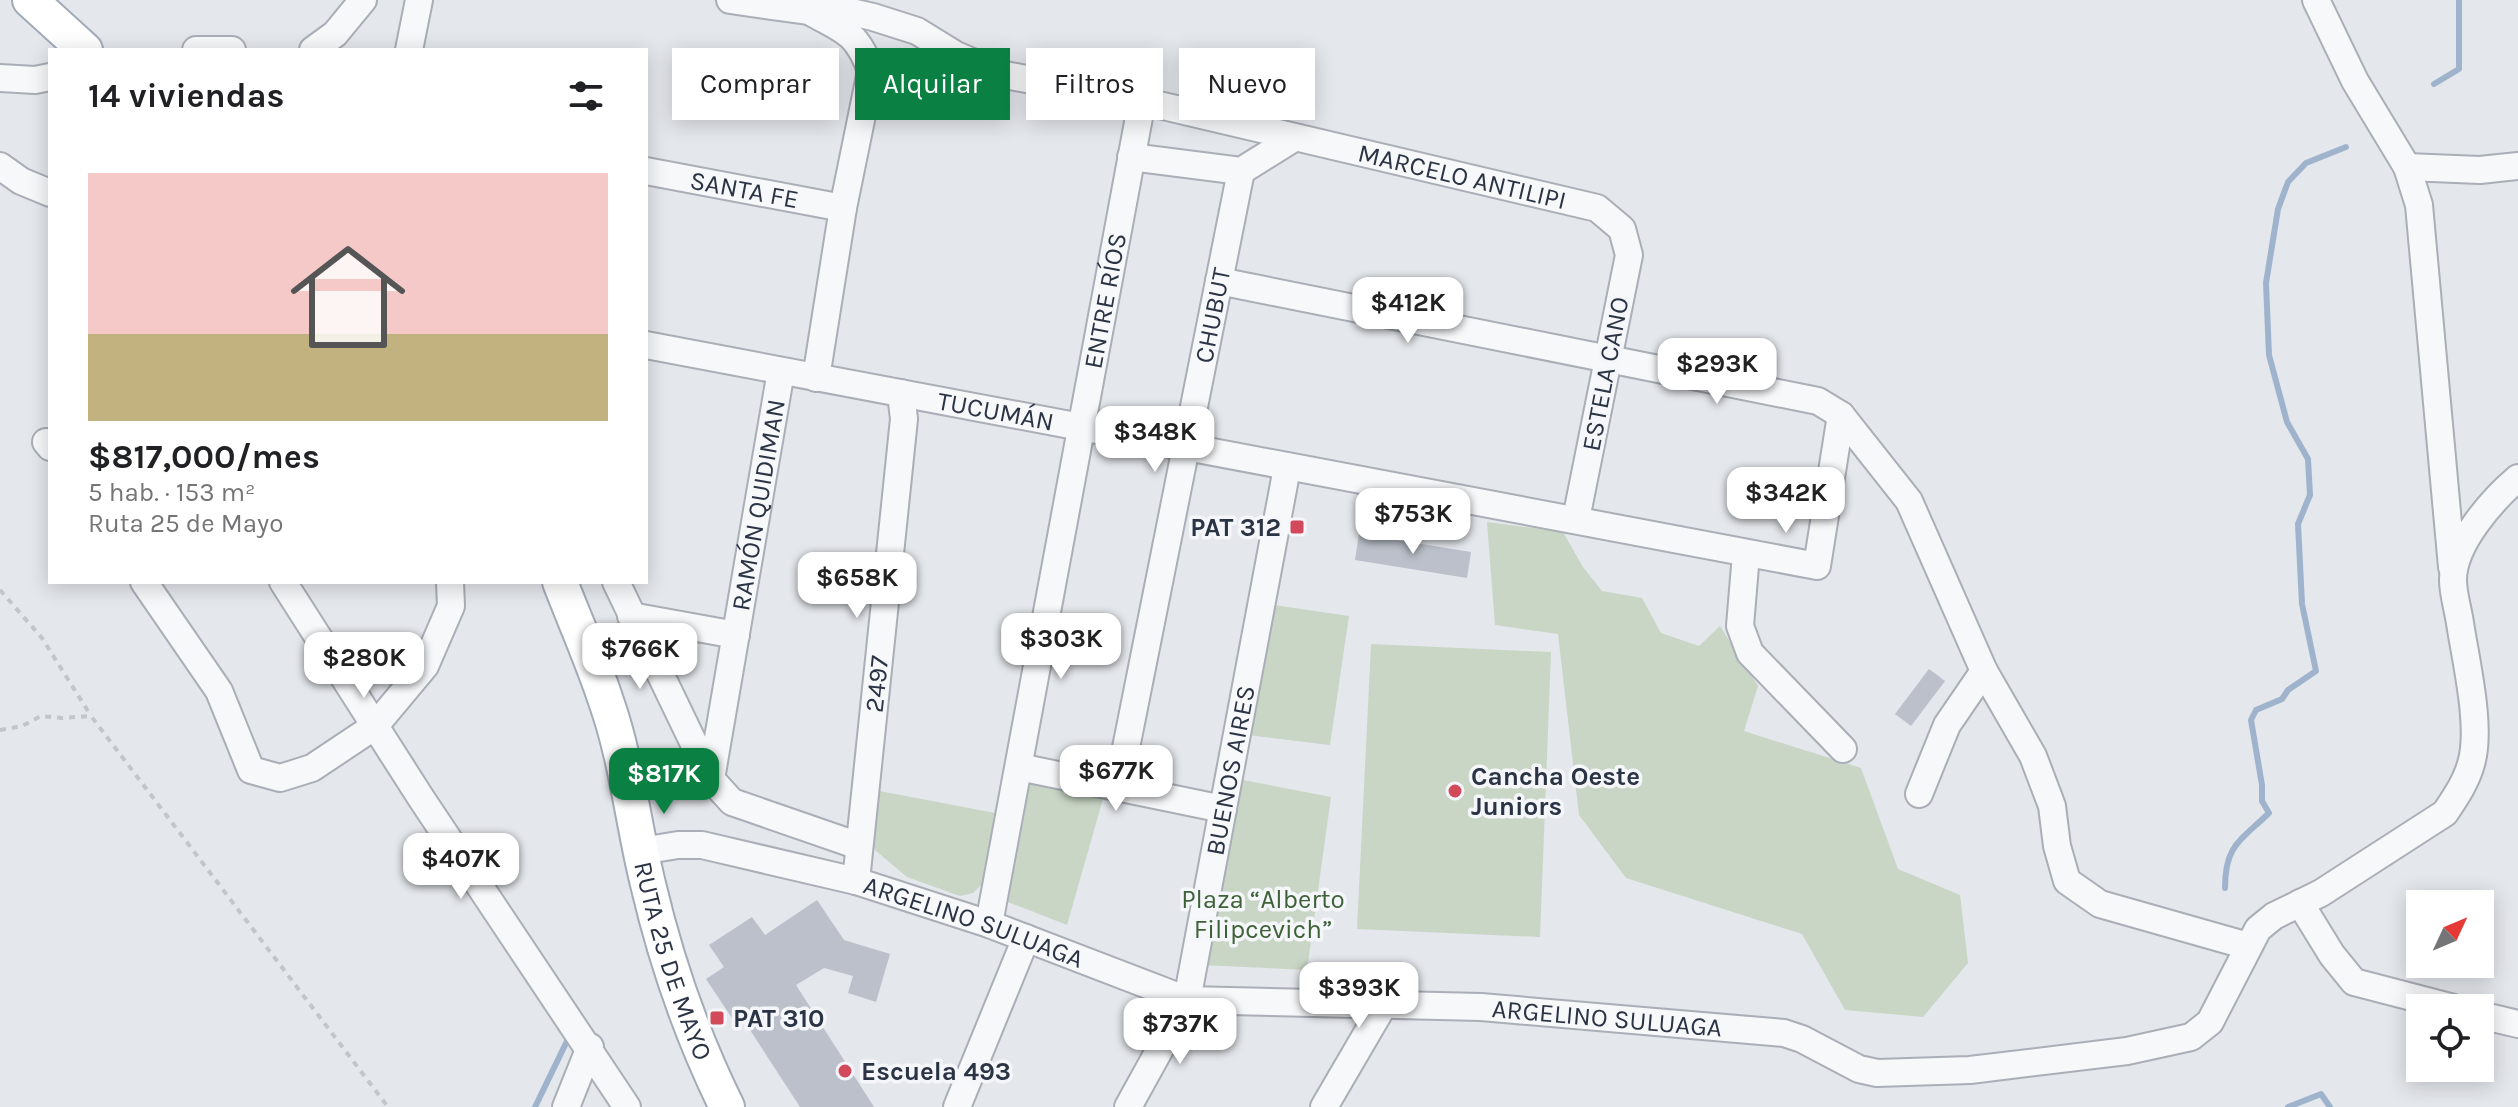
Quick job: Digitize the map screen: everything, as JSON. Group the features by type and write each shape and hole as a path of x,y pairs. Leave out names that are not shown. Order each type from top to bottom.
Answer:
{"main road":[{"path":"30,0 83,48"},
{"name":"RUTA 25 DE MAYO","path":"561,584 607,702 648,885 680,997 727,1107"}],"street":[{"path":"316,48 335,34 363,0"},
{"path":"409,48 419,0"},
{"name":"MARCELO ANTILIPI","path":"730,0 808,11 843,10 873,17 917,31 956,55 1000,74 1026,79"},
{"name":"ARGELINO SULUAGA","path":"641,851 702,845 856,881 989,924 1187,1000 1481,1007 1784,1033 1859,1069 1877,1073 1970,1070 2127,1051 2191,1037 2210,1022 2258,929 2274,916 2321,893 2445,813 2467,778 2475,740 2453,579 2419,205 2407,167 2355,81 2316,0"},
{"name":"RAMÓN QUIDIMAN","path":"808,11 848,31 863,51 871,71 843,208 816,378"},
{"path":"0,78 35,80 48,77"},
{"name":"MARCELO ANTILIPI","path":"1163,106 1597,208 1622,229"},
{"name":"ENTRE RÍOS","path":"989,924 1138,120"},
{"path":"1131,157 1241,171 1294,138"},
{"path":"0,166 21,181 48,192"},
{"path":"2407,167 2480,170 2518,166"},
{"name":"SANTA FE","path":"648,171 843,208"},
{"name":"CHUBUT","path":"1118,788 1241,171"},
{"name":"ESTELA CANO","path":"1576,519 1629,255 1622,229"},
{"path":"1219,281 1818,401 1841,415 1909,501 1984,671 2033,756 2052,806 2057,846 2067,881 2100,904 2248,946"},
{"name":"TUCUMÁN","path":"648,345 1817,566 1841,415"},
{"name":"RAMÓN QUIDIMAN","path":"711,779 781,371"},
{"name":"2497","path":"856,881 904,419 901,393"},
{"name":"BUENOS AIRES","path":"1128,1107 1187,1000 1287,468"},
{"path":"2453,579 2463,545 2475,524 2518,478"},
{"path":"1746,554 1740,626 1750,653 1843,749"},
{"path":"145,584 219,691 251,770 280,778 312,768 375,726 425,666 451,594"},
{"path":"284,584 627,1107"},
{"path":"617,584 711,779 732,802 859,846"},
{"path":"631,616 736,635"},
{"path":"1919,794 1947,725 1984,671"},
{"path":"1019,767 1223,809"},
{"path":"2300,903 2332,955 2354,982 2406,996"},
{"path":"957,1107 1026,938"},
{"path":"1324,1107 1383,1006"},
{"path":"2494,1018 2518,1024"},
{"path":"566,1107 590,1047"}],"path":[{"path":"0,590 42,638 91,716 388,1107"},
{"path":"0,730 22,726 41,716 91,716"}],"green space":[{"path":"1487,522 1563,532 1583,567 1602,591 1642,598 1661,633 1699,646 1720,626 1758,686 1744,731 1861,768 1898,869 1960,895 1968,963 1923,1017 1845,1010 1802,934 1626,878 1579,815 1558,634 1495,625"},
{"path":"1274,605 1349,616 1330,745 1248,735"},
{"name":"Cancha Oeste Juniors","path":"1371,644 1551,652 1540,937 1357,929"},
{"path":"1025,775 1105,792 1067,925 1008,902"},
{"name":"Plaza “Alberto Filipcevich”","path":"1238,779 1331,797 1307,970 1201,965"},
{"path":"874,790 995,813 982,884 973,893 960,896 907,877 875,850 868,812"}],"building":[{"path":"1359,534 1471,552 1467,578 1355,560"},
{"path":"1929,669 1945,681 1911,726 1895,714"},
{"path":"817,900 844,940 890,954 876,1002 848,993 853,976 824,968 796,985 874,1107 800,1107 739,1013 732,1018 706,979 724,967 709,945 752,917 765,935"}],"waterway":[{"path":"2434,84 2459,69 2459,0"},
{"path":"2225,888 2231,853 2269,813 2262,801 2251,720 2256,710 2282,699 2288,690 2316,671 2302,604 2298,524 2310,495 2308,459 2287,422 2269,355 2266,283 2278,209 2288,182 2306,163 2346,147"},
{"path":"535,1107 568,1039"},
{"path":"2288,1107 2321,1094 2330,1107"}],"place":[{"name":"PAT 312","path":"1297,527"},
{"name":"Cancha Oeste Juniors","path":"1455,791"},
{"name":"PAT 310","path":"717,1018"},
{"name":"Escuela 493","path":"845,1071"}]}
